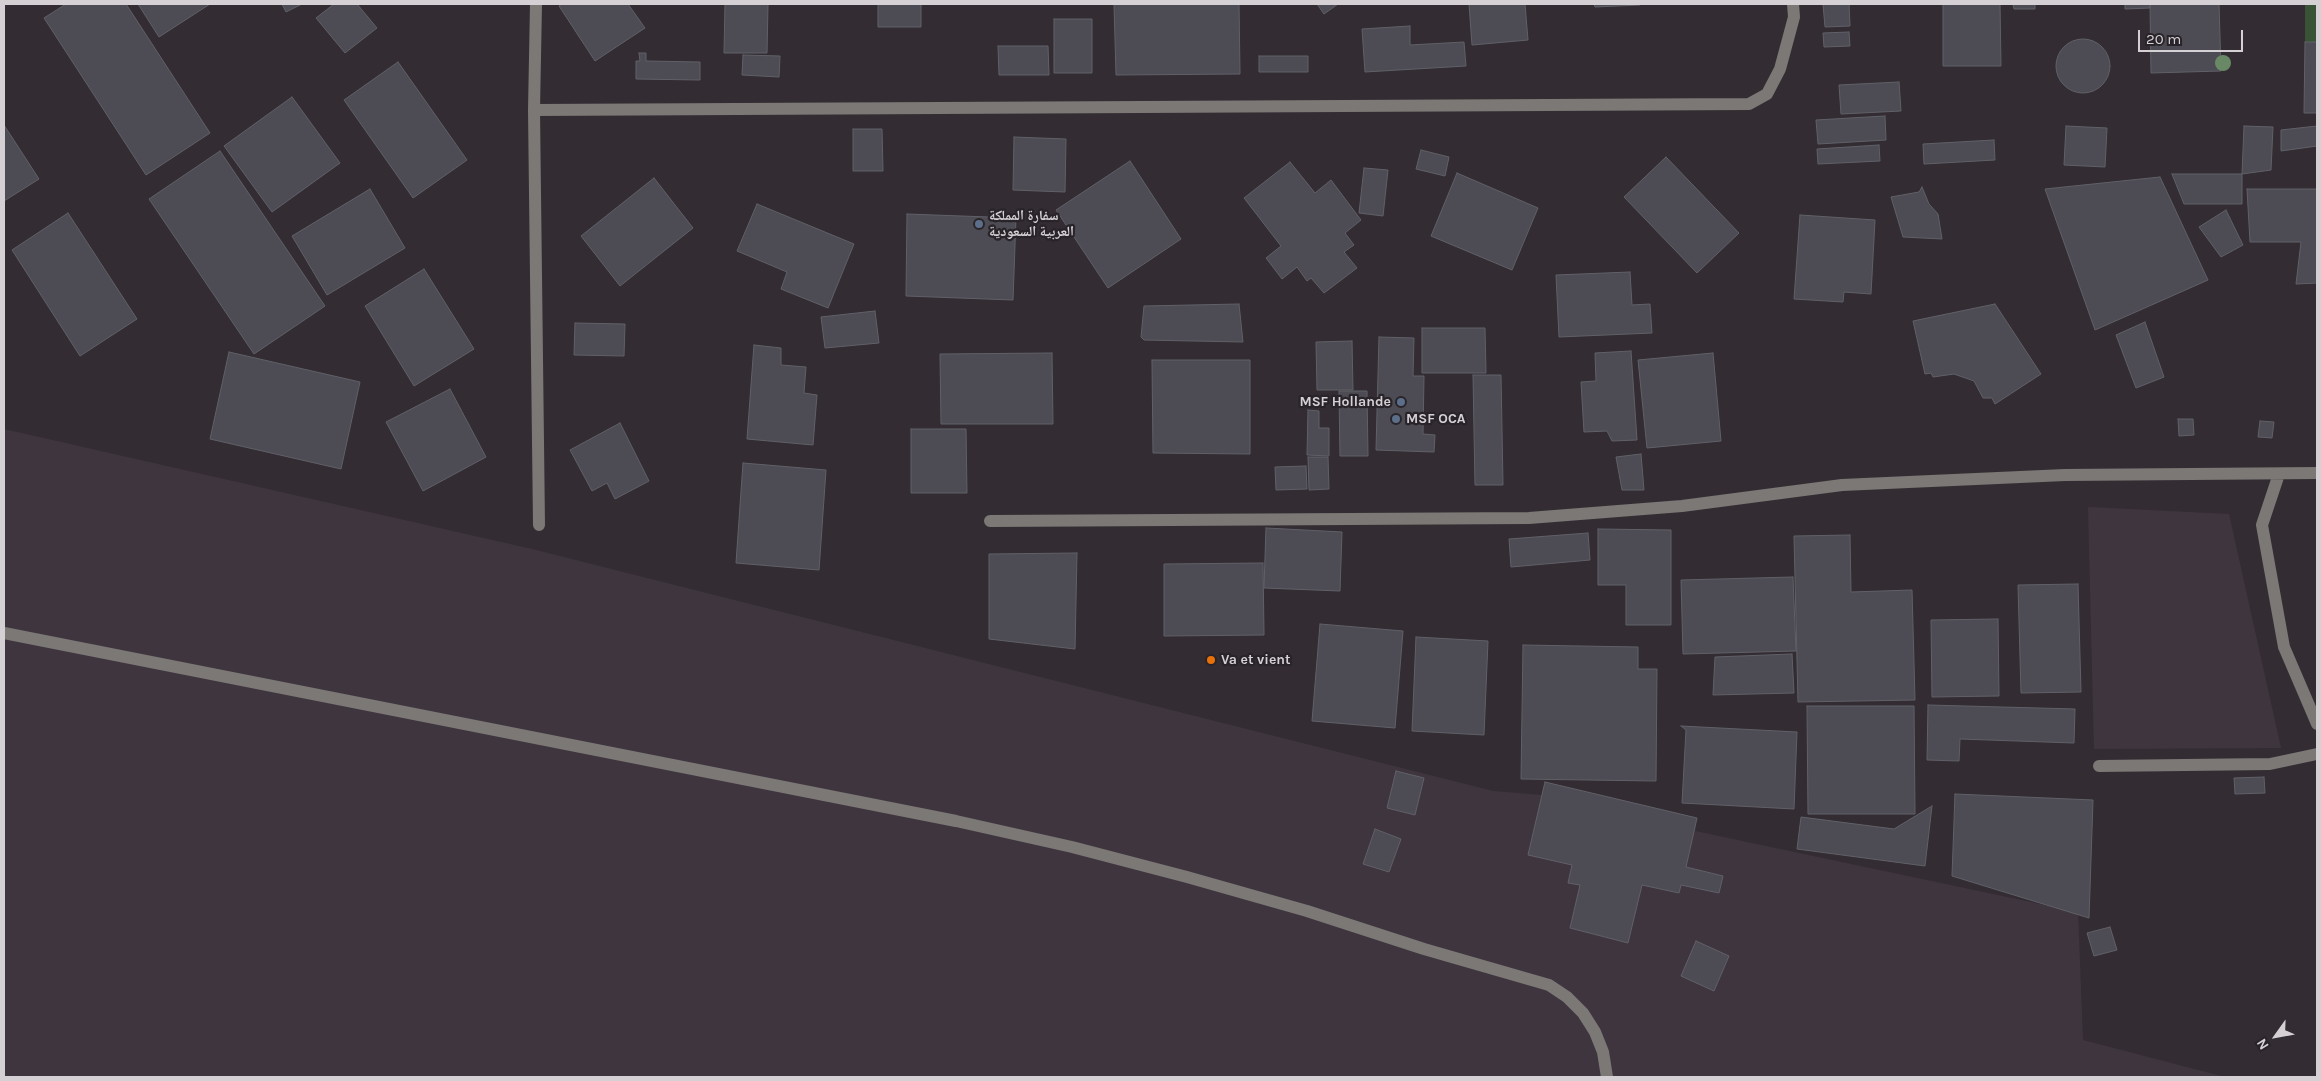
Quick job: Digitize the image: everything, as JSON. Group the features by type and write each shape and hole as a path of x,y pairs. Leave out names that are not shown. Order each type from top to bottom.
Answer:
{"street":[{"path":"536,4 534,110 539,525"},
{"path":"534,110 1749,104 1767,94 1780,69 1794,17 1793,4"},
{"path":"990,521 1529,518 1682,506 1842,486 2065,475 2317,473"},
{"path":"2279,474 2262,525 2284,646 2317,724"},
{"path":"4,633 956,820 1072,847 1197,880 1549,985 1567,997 1587,1019 1603,1052 1607,1077"},
{"path":"2099,766 2270,764 2317,754"}],"shaded area":[{"path":"4,429 532,549 1493,791 1542,795 1545,782 1697,818 1695,831 2078,912 2083,1040 2225,1077 4,1077"},
{"path":"2088,507 2229,514 2281,748 2094,749"}],"green space":[{"path":"2305,4 2317,4 2317,42 2305,42"}],"building":[{"path":"66,4 126,4 210,133 146,175 44,18"},
{"path":"138,4 210,4 159,37"},
{"path":"282,4 302,4 286,12"},
{"path":"334,4 357,4 377,28 345,53 316,18"},
{"path":"562,4 628,4 645,28 595,61 559,6"},
{"path":"725,4 768,4 767,53 724,53"},
{"path":"878,4 921,4 921,27 878,27"},
{"path":"1114,4 1239,4 1240,74 1116,75"},
{"path":"1317,4 1338,4 1324,14"},
{"path":"1469,4 1525,4 1528,40 1472,45"},
{"path":"1594,4 1640,4 1640,5 1595,7"},
{"path":"1823,4 1849,4 1850,26 1825,27"},
{"path":"1943,4 2000,4 2001,66 1943,66"},
{"path":"2013,4 2035,4 2035,9 2014,9"},
{"path":"2125,4 2150,4 2150,8 2125,9"},
{"path":"2150,4 2219,4 2221,71 2151,73"},
{"path":"1054,19 1092,19 1092,73 1054,73"},
{"path":"1410,26 1410,45 1464,42 1466,66 1365,72 1362,29"},
{"path":"1849,32 1850,46 1824,47 1823,33"},
{"path":"2078,39 2088,39 2098,43 2106,51 2110,66 2106,81 2098,89 2088,93 2078,93 2068,89 2060,81 2056,71 2056,61 2060,51 2068,43"},
{"path":"2305,42 2317,42 2317,113 2304,113"},
{"path":"998,46 1048,46 1049,75 999,75"},
{"path":"639,53 646,53 646,61 700,62 700,80 636,79 636,61 640,61"},
{"path":"743,55 780,56 779,77 742,75"},
{"path":"1259,56 1308,56 1308,72 1259,72"},
{"path":"398,62 467,160 413,198 344,100"},
{"path":"1899,82 1901,111 1841,114 1839,85"},
{"path":"292,97 340,163 272,212 224,146"},
{"path":"1885,116 1886,140 1818,144 1816,120"},
{"path":"4,125 39,179 4,201"},
{"path":"2066,126 2107,128 2105,167 2064,165"},
{"path":"2244,126 2273,127 2271,170 2242,174"},
{"path":"2317,126 2317,146 2281,151 2281,130"},
{"path":"853,129 882,129 883,171 853,171"},
{"path":"1014,137 1066,139 1065,192 1013,190"},
{"path":"1994,140 1995,160 1924,164 1923,144"},
{"path":"1879,145 1880,161 1818,164 1817,149"},
{"path":"1421,150 1449,157 1445,176 1416,169"},
{"path":"220,151 325,306 254,354 149,199"},
{"path":"1666,157 1739,233 1697,273 1624,197"},
{"path":"1130,161 1181,239 1108,288 1056,210"},
{"path":"1290,162 1315,193 1331,180 1361,220 1345,233 1354,245 1344,252 1357,268 1324,293 1311,278 1307,281 1297,267 1282,279 1266,258 1281,246 1244,198"},
{"path":"1364,168 1388,170 1383,216 1359,213"},
{"path":"1457,173 1538,208 1512,270 1431,236"},
{"path":"2172,174 2242,174 2242,204 2184,204"},
{"path":"2160,177 2208,280 2095,330 2045,189"},
{"path":"654,178 693,228 620,286 581,236"},
{"path":"1922,187 1929,204 1938,214 1942,239 1903,237 1891,197 1919,192"},
{"path":"370,189 405,248 327,295 292,236"},
{"path":"2247,189 2317,189 2317,283 2296,284 2301,242 2250,242"},
{"path":"757,204 854,244 828,308 781,289 787,272 737,251"},
{"path":"2226,210 2243,245 2221,257 2199,227"},
{"path":"68,213 137,319 80,356 12,250"},
{"path":"907,214 1016,218 1013,300 906,296"},
{"path":"1800,215 1875,220 1871,294 1844,292 1843,302 1794,299"},
{"path":"424,269 474,349 414,386 365,306"},
{"path":"1630,272 1632,305 1650,304 1652,333 1559,337 1556,275"},
{"path":"1239,304 1243,342 1144,340 1141,337 1144,306"},
{"path":"1995,304 2041,374 1995,404 1992,398 1983,398 1974,381 1954,374 1933,377 1931,373 1925,374 1913,321"},
{"path":"875,311 879,343 825,348 821,317"},
{"path":"2145,322 2164,377 2136,388 2116,335"},
{"path":"575,323 625,324 624,356 574,355"},
{"path":"1422,328 1485,328 1486,373 1422,373"},
{"path":"1379,337 1414,338 1413,376 1424,376 1423,434 1435,435 1434,452 1376,450"},
{"path":"1352,341 1353,390 1317,390 1316,342"},
{"path":"754,345 781,348 781,365 806,367 804,393 817,395 813,445 747,439"},
{"path":"1631,351 1637,440 1612,441 1607,431 1584,432 1581,382 1596,381 1595,353"},
{"path":"229,352 360,382 341,469 210,439"},
{"path":"1052,353 1053,424 941,424 940,354"},
{"path":"1713,353 1721,441 1647,448 1638,360"},
{"path":"1152,360 1250,360 1250,454 1153,453"},
{"path":"1473,375 1501,375 1503,485 1475,485"},
{"path":"450,389 486,457 423,491 386,422"},
{"path":"1339,391 1367,391 1368,456 1340,456"},
{"path":"1308,410 1319,411 1319,428 1329,428 1329,456 1307,455"},
{"path":"2178,419 2193,419 2194,435 2179,436"},
{"path":"2260,421 2274,422 2272,438 2258,437"},
{"path":"620,423 649,481 615,499 607,483 592,491 570,450"},
{"path":"911,429 966,429 967,493 911,493"},
{"path":"1641,454 1644,490 1622,490 1616,457"},
{"path":"1308,457 1328,457 1329,489 1309,490"},
{"path":"743,463 826,470 819,570 736,563"},
{"path":"1306,466 1307,489 1276,490 1275,467"},
{"path":"1266,528 1342,532 1340,591 1264,588"},
{"path":"1598,529 1671,530 1671,625 1626,625 1626,585 1598,585"},
{"path":"1588,533 1590,560 1511,567 1509,539"},
{"path":"1850,535 1851,592 1912,590 1915,700 1798,702 1794,536"},
{"path":"1077,553 1075,649 989,639 989,554"},
{"path":"1263,563 1264,635 1164,636 1164,564"},
{"path":"1793,577 1796,651 1683,654 1681,580"},
{"path":"2078,584 2081,692 2021,693 2018,585"},
{"path":"1998,619 1999,696 1932,697 1931,620"},
{"path":"1320,624 1403,631 1395,728 1312,721"},
{"path":"1416,637 1488,641 1484,735 1412,731"},
{"path":"1523,645 1638,647 1638,669 1657,669 1656,781 1521,779"},
{"path":"1792,654 1794,693 1713,695 1715,657"},
{"path":"1928,705 2075,709 2074,743 1960,739 1959,761 1927,760"},
{"path":"1807,706 1914,706 1915,814 1808,814"},
{"path":"1681,726 1797,732 1794,809 1682,803 1686,730"},
{"path":"1396,771 1424,778 1415,815 1387,808"},
{"path":"2264,777 2265,793 2235,794 2234,778"},
{"path":"1545,782 1697,818 1686,867 1723,876 1719,893 1681,885 1679,893 1642,885 1628,943 1570,928 1580,885 1568,883 1572,865 1528,855"},
{"path":"1955,794 2093,800 2089,918 1952,876"},
{"path":"1932,806 1925,866 1797,849 1801,817 1894,829"},
{"path":"1375,829 1401,839 1389,872 1363,864"},
{"path":"2110,927 2117,950 2094,956 2087,933"},
{"path":"1696,941 1729,956 1714,991 1681,976"}],"place":[{"name":"سفارة المملكة العربية السعودية","path":"979,224"},
{"name":"MSF Hollande","path":"1401,402"},
{"name":"MSF OCA","path":"1396,419"},
{"name":"Va et vient","path":"1211,660"}]}
